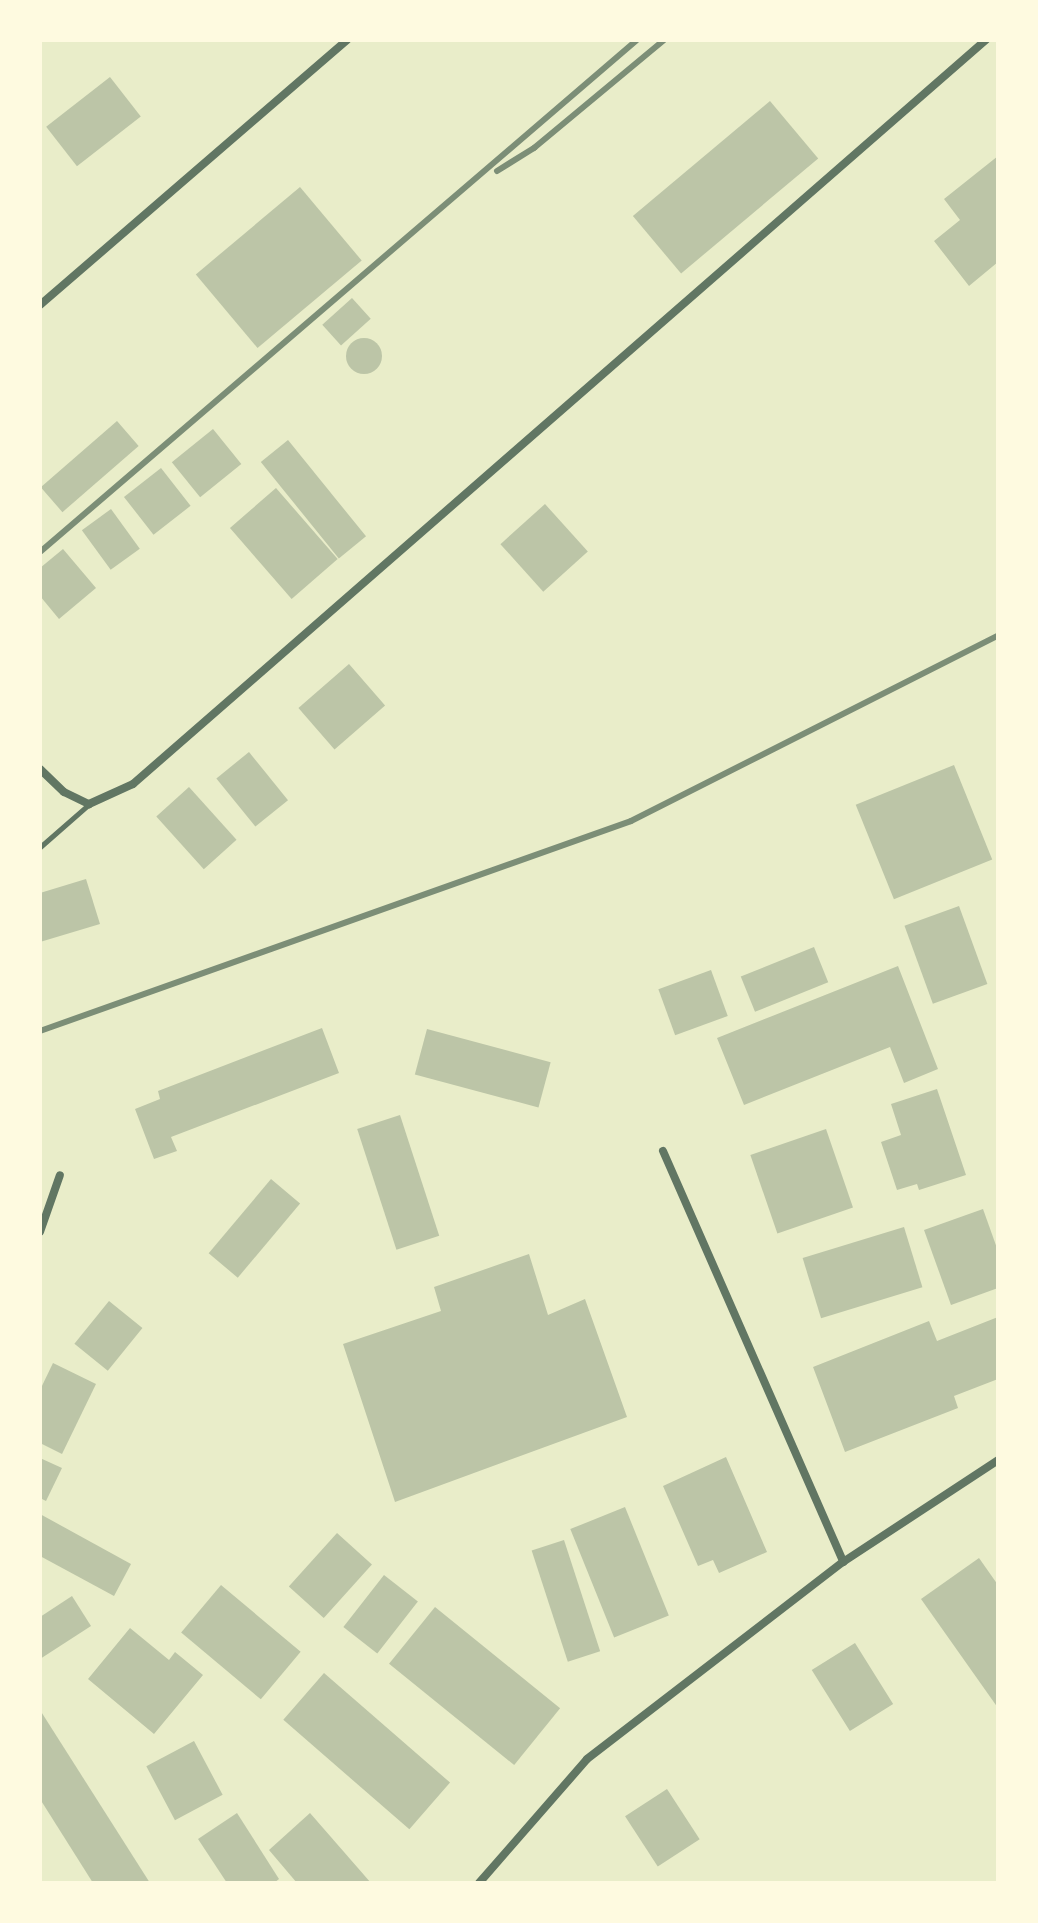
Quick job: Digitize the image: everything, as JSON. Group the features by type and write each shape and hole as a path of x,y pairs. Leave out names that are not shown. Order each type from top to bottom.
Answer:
{"street":[{"path":"40,305 347,40"},
{"path":"40,769 64,792 89,804 133,784 986,40"},
{"path":"663,1151 843,1562"},
{"path":"40,1232 60,1175"},
{"path":"479,1883 587,1759 843,1562 998,1460"}],"lane":[{"path":"40,847 89,804"}],"building":[{"path":"110,77 141,116 77,166 46,127"},
{"path":"770,101 818,158 681,274 633,216"},
{"path":"998,156 998,262 969,286 934,241 960,220 944,199"},
{"path":"300,187 362,261 258,348 196,274"},
{"path":"352,298 371,319 341,346 322,325"},
{"path":"364,338 377,343 382,356 377,369 364,374 351,369 346,356 351,343"},
{"path":"117,421 139,446 62,512 41,487"},
{"path":"213,429 241,464 200,497 172,462"},
{"path":"288,440 366,536 339,558 261,462"},
{"path":"161,468 191,506 154,535 124,497"},
{"path":"276,488 338,559 292,599 230,528"},
{"path":"545,504 588,552 543,592 500,544"},
{"path":"111,509 140,549 111,570 82,530"},
{"path":"63,549 96,588 59,619 40,596 40,568"},
{"path":"349,664 385,706 335,749 298,708"},
{"path":"249,752 288,800 255,827 216,778"},
{"path":"954,765 992,860 894,899 856,805"},
{"path":"189,787 237,840 204,869 156,816"},
{"path":"86,879 100,924 40,942 40,893"},
{"path":"959,906 987,984 933,1004 904,926"},
{"path":"814,947 828,982 755,1012 741,977"},
{"path":"898,966 938,1069 904,1083 890,1047 744,1105 717,1038"},
{"path":"711,970 728,1016 675,1035 658,989"},
{"path":"322,1028 339,1073 171,1137 177,1151 154,1159 135,1109 160,1099 158,1091"},
{"path":"427,1029 551,1062 538,1108 415,1074"},
{"path":"937,1089 966,1175 919,1190 917,1184 897,1190 881,1142 901,1135 891,1104"},
{"path":"400,1115 439,1236 396,1250 357,1129"},
{"path":"826,1129 853,1207 777,1234 750,1155"},
{"path":"271,1179 300,1203 238,1278 209,1253"},
{"path":"983,1209 998,1251 998,1288 951,1305 924,1230"},
{"path":"904,1227 922,1287 821,1318 803,1258"},
{"path":"529,1254 548,1315 585,1299 627,1417 395,1502 343,1344 441,1311 434,1287"},
{"path":"109,1301 142,1328 108,1371 74,1344"},
{"path":"998,1317 998,1379 954,1396 958,1408 845,1452 813,1367 929,1321 937,1341"},
{"path":"53,1363 96,1384 62,1454 40,1443 40,1390"},
{"path":"726,1457 767,1552 719,1573 713,1560 698,1566 663,1486"},
{"path":"40,1458 62,1468 46,1501 40,1498"},
{"path":"625,1507 669,1615 614,1638 570,1529"},
{"path":"40,1514 131,1564 114,1596 40,1556"},
{"path":"337,1533 372,1564 324,1618 289,1587"},
{"path":"564,1540 600,1651 568,1662 532,1551"},
{"path":"979,1558 998,1585 998,1708 921,1599"},
{"path":"384,1575 418,1601 377,1653 343,1627"},
{"path":"221,1585 301,1652 261,1699 181,1632"},
{"path":"72,1596 91,1626 40,1659 40,1617"},
{"path":"435,1607 560,1708 514,1765 389,1664"},
{"path":"130,1628 169,1660 175,1652 203,1675 154,1734 88,1679"},
{"path":"855,1643 893,1704 850,1731 812,1670"},
{"path":"324,1673 450,1783 409,1829 283,1720"},
{"path":"40,1710 150,1883 93,1883 40,1799"},
{"path":"194,1741 223,1795 175,1820 146,1766"},
{"path":"667,1789 700,1839 658,1867 625,1816"},
{"path":"237,1813 279,1879 274,1883 227,1883 198,1839"},
{"path":"310,1813 371,1883 297,1883 269,1850"}],"railway":[{"path":"40,552 637,40"},
{"path":"497,171 534,148 664,40"},
{"path":"40,1031 631,821 998,636"}]}
